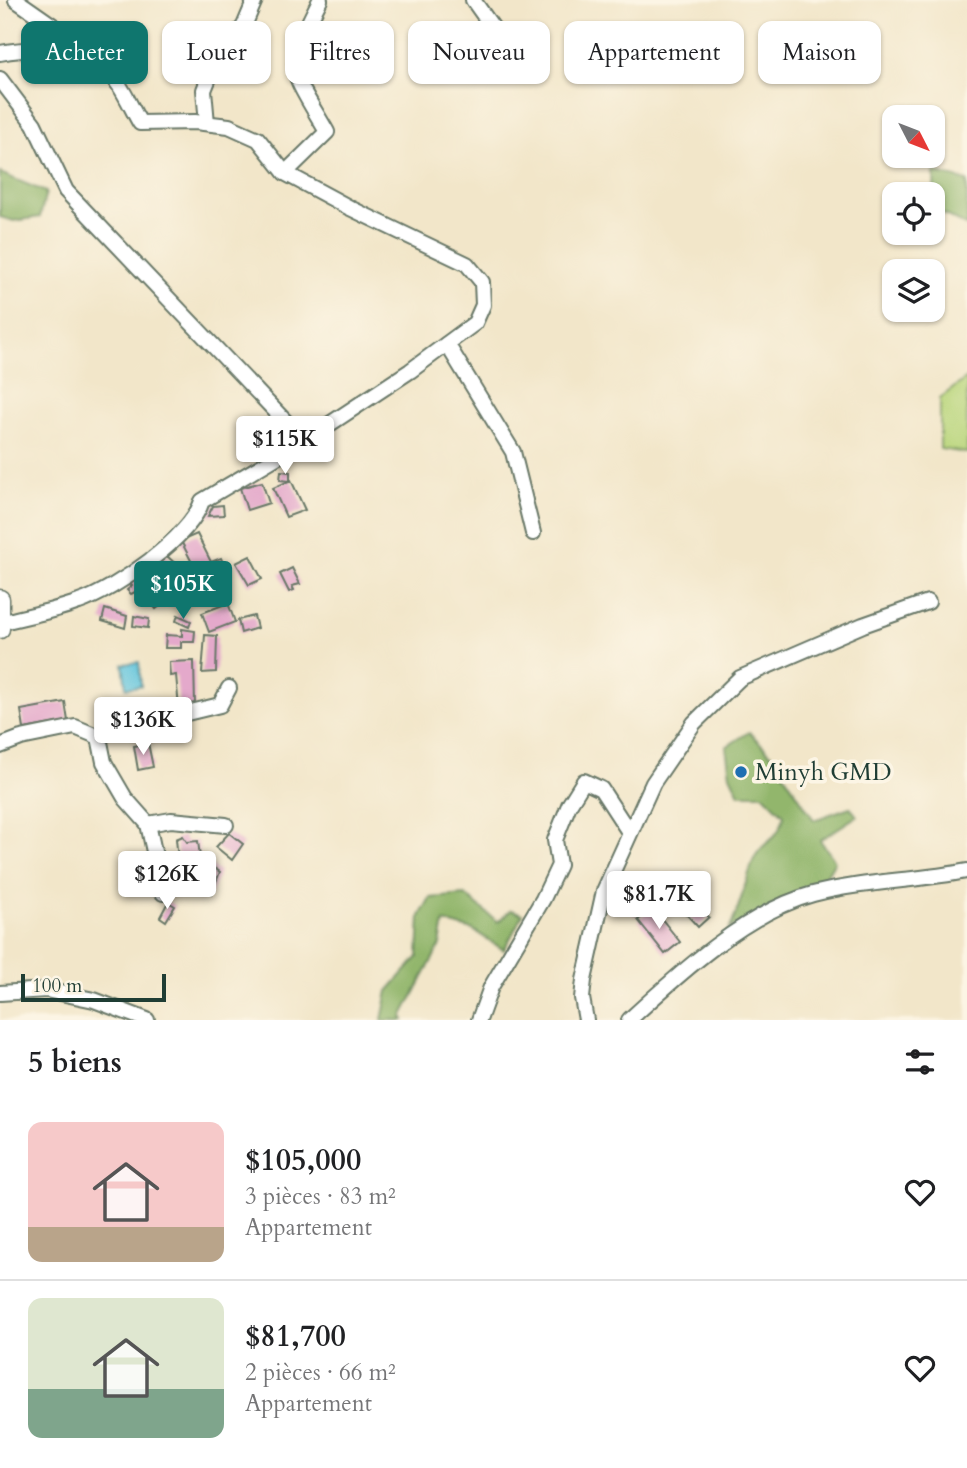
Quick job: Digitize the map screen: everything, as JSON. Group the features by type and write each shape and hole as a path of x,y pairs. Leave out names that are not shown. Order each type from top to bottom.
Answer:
{"main road":[{"path":"0,599 0,629"}],"street":[{"path":"16,0 46,21"},
{"path":"207,123 204,90 218,58 244,26 255,0"},
{"path":"285,173 327,132 294,76 294,51 320,0"},
{"path":"473,0 488,21"},
{"path":"0,53 21,50"},
{"path":"0,79 34,124 66,191 304,441"},
{"path":"0,623 82,601 126,577 168,545 198,515 202,501 304,441 447,344 475,323 483,306 482,282 476,272 285,173 258,139 229,125 140,123 119,84"},
{"path":"447,344 513,452 533,533"},
{"path":"586,1020 582,998 584,979 604,891 653,783 694,723 740,678 863,625 928,602"},
{"path":"99,737 125,723 158,720 220,705 229,688"},
{"path":"0,746 21,738 75,727 99,737"},
{"path":"99,737 104,762 118,786 148,824 163,892"},
{"path":"479,1020 491,987 543,899 559,865 555,839 569,805 584,781 601,789 629,832"},
{"path":"148,824 181,820 226,825"},
{"path":"629,1020 677,976 745,924 812,894 967,871"},
{"path":"0,993 46,990 94,1000 153,1020"}],"green space":[{"path":"934,172 967,181 967,226 945,215 945,182 934,182"},
{"path":"0,173 46,192 40,217 14,221 0,217"},
{"path":"967,378 967,453 940,449 940,398"},
{"path":"749,732 771,754 814,820 850,807 857,816 820,840 835,861 823,881 730,928 754,859 778,831 784,815 763,794 739,794 730,775 726,747"},
{"path":"465,895 498,922 511,910 523,914 504,950 473,930 444,922 440,945 402,1017 404,1020 382,1020 388,991 418,957 420,916 430,898"}],"water":[{"path":"139,662 141,686 126,688 123,664"}],"building":[{"path":"281,471 290,472 290,481 280,480"},
{"path":"291,480 305,510 286,517 273,488"},
{"path":"262,482 269,503 247,510 240,488"},
{"path":"223,505 224,515 208,516 213,506"},
{"path":"197,534 211,562 221,558 229,576 205,588 181,541"},
{"path":"166,555 179,567 176,570 186,584 170,596 150,567"},
{"path":"250,556 262,579 249,585 236,563"},
{"path":"292,568 300,584 292,586 294,590 289,592 280,574"},
{"path":"138,575 151,591 141,599 135,592 131,594 127,590 132,586 128,582"},
{"path":"160,594 165,602 156,609 150,601"},
{"path":"228,603 235,622 209,632 202,613"},
{"path":"105,609 127,616 125,628 102,621"},
{"path":"178,615 191,621 189,627 176,621"},
{"path":"134,616 149,619 148,628 133,626"},
{"path":"254,616 257,628 241,633 238,620"},
{"path":"182,629 195,631 194,642 181,642 181,648 165,648 166,635 182,636"},
{"path":"205,635 217,636 216,672 202,673"},
{"path":"194,661 195,706 179,708 176,675 170,676 169,662"},
{"path":"65,702 68,721 24,729 21,710"},
{"path":"148,743 153,767 138,770 134,746"},
{"path":"229,833 243,844 232,860 216,847"},
{"path":"183,836 187,842 198,841 200,857 178,859 176,839"},
{"path":"206,863 220,872 211,894 194,883 196,879 192,876 196,871 200,873"},
{"path":"659,878 668,889 657,899 648,888"},
{"path":"677,892 687,898 679,905 672,896"},
{"path":"638,896 646,907 635,916 626,905"},
{"path":"690,897 709,917 698,927 679,906"},
{"path":"168,902 175,906 166,921 160,917"},
{"path":"653,908 680,942 665,954 638,920"}],"place":[{"name":"Minyh GMD","path":"741,772"}]}
